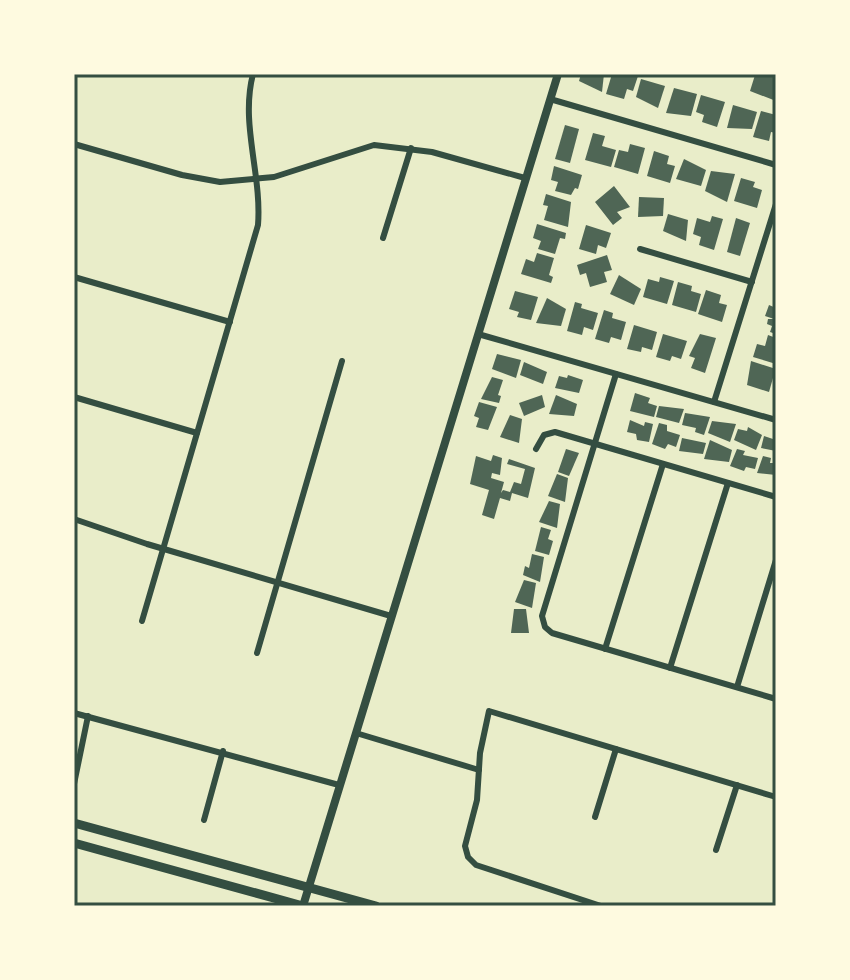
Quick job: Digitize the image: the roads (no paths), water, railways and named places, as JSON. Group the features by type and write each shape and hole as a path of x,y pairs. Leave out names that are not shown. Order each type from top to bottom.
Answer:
{"main road":[{"path":"74,823 376,906"},
{"path":"74,843 303,906"}],"street":[{"path":"142,621 254,241 258,180 248,121 253,74"},
{"path":"303,906 558,74"},
{"path":"550,99 776,165"},
{"path":"74,144 199,179 258,180 374,145 411,148 525,178"},
{"path":"383,238 411,148"},
{"path":"714,402 776,204"},
{"path":"640,249 752,282"},
{"path":"74,277 230,322"},
{"path":"478,334 776,420"},
{"path":"257,653 342,361"},
{"path":"616,374 542,616 545,627 552,633 776,699"},
{"path":"74,397 197,433"},
{"path":"536,449 540,440 551,432 776,497"},
{"path":"605,649 663,464"},
{"path":"670,668 728,483"},
{"path":"74,519 162,549 391,616"},
{"path":"737,687 776,560"},
{"path":"601,906 476,865 468,857 465,846 477,800 489,711 776,797"},
{"path":"74,713 339,785"},
{"path":"74,784 88,716"},
{"path":"356,733 479,770"},
{"path":"595,817 616,749"},
{"path":"204,820 223,751"},
{"path":"716,850 737,785"}]}
